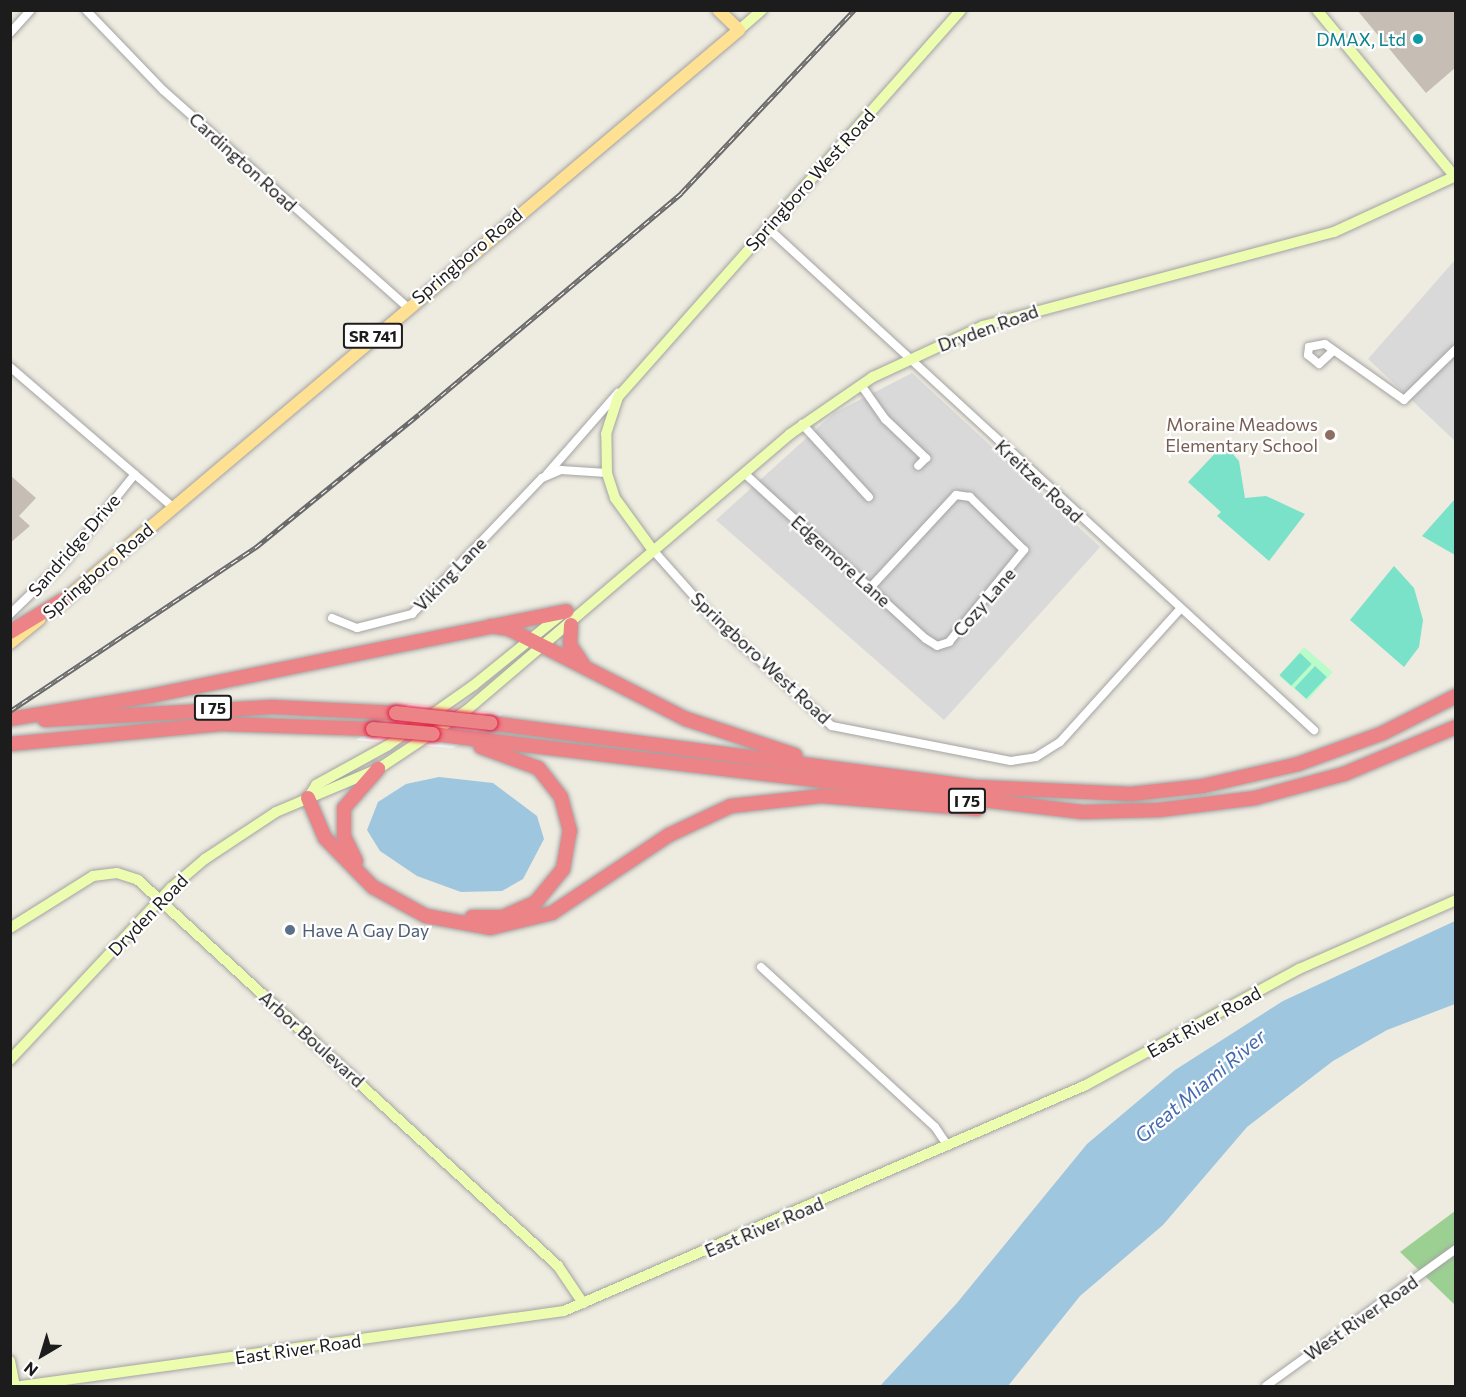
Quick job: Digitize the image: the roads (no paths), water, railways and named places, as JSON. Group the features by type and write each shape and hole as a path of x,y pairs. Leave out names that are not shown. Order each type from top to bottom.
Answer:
{"highway":[{"path":"10,632 63,600"},
{"path":"10,719 41,712 150,696 451,632 566,611"},
{"path":"571,625 571,649 593,671"},
{"path":"451,632 498,626 746,742 870,772"},
{"name":"I 75","path":"10,724 197,709 307,707 490,723 1058,794 1159,792 1266,774 1333,754 1455,696"},
{"name":"I 75","path":"10,744 221,724 373,729 433,734 465,740 1020,808 1159,810 1255,798 1344,774 1455,727"},
{"path":"308,798 356,861 414,901 463,917 518,912 554,885 570,831 554,785 517,757 465,740"},
{"path":"356,861 344,836 344,808 378,769"},
{"path":"308,798 325,838 372,887 426,915 490,928 552,913 669,835 731,806 822,796 951,811 1020,808"}],"main road":[{"path":"718,10 739,30"},
{"name":"Springboro Road","path":"10,643 174,508 407,306 739,30"}],"street":[{"path":"10,33 31,10"},
{"name":"Cardington Road","path":"86,10 164,91 407,306"},
{"name":"Springboro Road","path":"739,30 762,10"},
{"name":"Springboro West Road","path":"961,10 624,388 606,434 607,473 615,498 652,549 716,621 832,726 1011,761 1036,758 1060,742 1180,609"},
{"path":"1317,10 1455,177"},
{"name":"Dryden Road","path":"10,1060 159,901 226,843 308,798 378,769 467,711 571,625 585,605 802,424 861,385 907,359 1027,312 1334,232 1455,177"},
{"name":"Kreitzer Road","path":"768,228 907,359 1314,730"},
{"path":"1333,351 1404,400 1455,349"},
{"path":"10,367 174,508"},
{"path":"861,385 885,419 926,458 918,466"},
{"name":"Viking Lane","path":"332,618 357,628 412,614 546,475 624,388"},
{"path":"802,424 869,497"},
{"path":"546,475 569,470 607,473"},
{"name":"Edgemore Lane","path":"744,473 870,588 940,646"},
{"name":"Sandridge Drive","path":"10,614 54,573 135,474"},
{"name":"Cozy Lane","path":"870,588 952,497 966,495 1023,546 1024,553 949,642 940,646"},
{"name":"Dryden Road","path":"308,798 316,785 395,740 566,611 585,605"},
{"name":"Arbor Boulevard","path":"10,928 102,874 129,876 558,1266 583,1303"},
{"name":"East River Road","path":"21,1386 537,1316 583,1303 948,1146 1129,1064 1299,969 1455,900"},
{"path":"761,967 935,1127 948,1146"},
{"name":"West River Road","path":"1266,1386 1455,1249"},
{"path":"10,1361 15,1386"}],"water":[{"path":"439,777 493,783 537,816 544,839 523,879 502,891 461,892 417,876 380,851 367,830 378,802 406,784"},
{"name":"Great Miami River","path":"1455,921 1455,1004 1387,1030 1333,1061 1247,1127 1163,1225 1080,1296 1008,1386 880,1386 957,1303 1087,1144 1175,1070 1283,1001"}],"railway":[{"path":"10,711 256,547 419,414 681,193 854,10"}],"place":[{"name":"DMAX, Ltd","path":"1418,39"},
{"name":"Moraine Meadows Elementary School","path":"1330,435"},
{"name":"Have A Gay Day","path":"290,930"}]}
